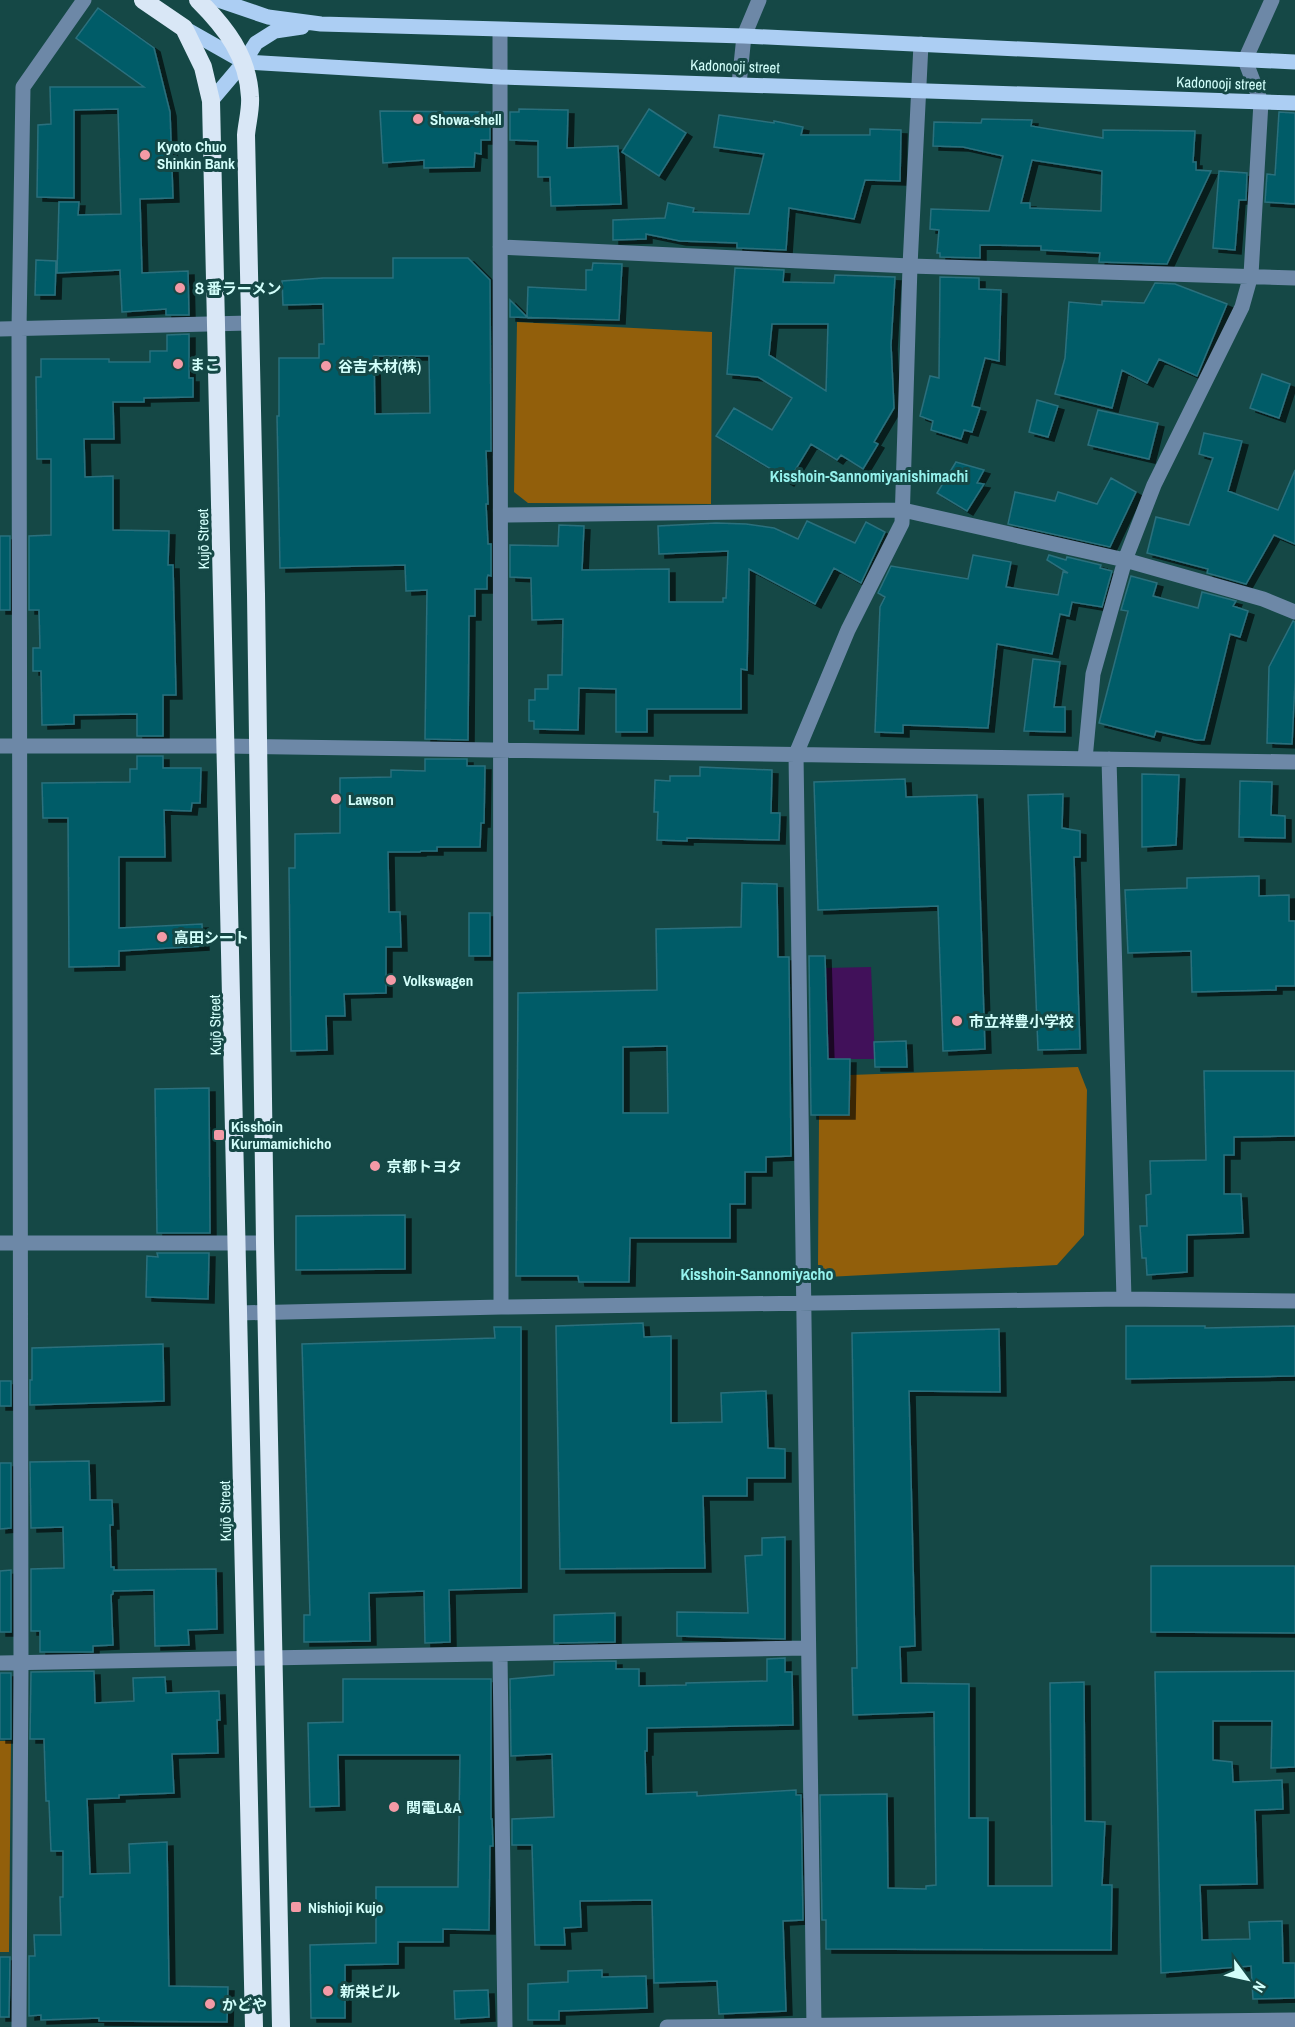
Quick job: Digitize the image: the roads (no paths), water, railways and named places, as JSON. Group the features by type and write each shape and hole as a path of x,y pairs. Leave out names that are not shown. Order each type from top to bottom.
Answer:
{"highway":[{"path":"143,0 184,28"},
{"path":"198,0 223,25 244,62 250,98 246,135 281,2027"},
{"name":"Kujō Street","path":"184,28 202,67 211,101 254,2027"}],"main road":[{"name":"Kadonooji street","path":"218,0 268,17 321,24 744,36 1295,62"},
{"path":"211,101 256,44 275,31 321,24"},
{"name":"Kadonooji street","path":"184,28 244,62 500,77 1295,103"}],"street":[{"path":"19,2027 21,1663 19,329 23,87 84,0"},
{"path":"740,84 744,36 759,0"},
{"path":"1085,759 1093,674 1125,560 1154,485 1242,307 1251,276 1261,102 1245,60 1272,0"},
{"path":"500,30 501,1307"},
{"path":"814,2026 795,754 848,630 902,523 910,266 921,44"},
{"path":"500,247 910,266 1295,278"},
{"path":"0,329 250,322"},
{"path":"501,515 903,510 1125,560 1263,599 1295,612"},
{"path":"0,746 258,746 1295,762"},
{"path":"1109,759 1124,1299"},
{"path":"0,1243 265,1243"},
{"path":"239,1313 501,1307 1124,1299 1295,1301"},
{"path":"0,1663 808,1648"},
{"path":"500,1655 505,2027"},
{"path":"667,2027 1144,2024 1295,2020"}],"place":[{"name":"Showa-shell","path":"418,119"},
{"name":"Kyoto Chuo Shinkin Bank","path":"145,155"},
{"name":"８番ラーメン","path":"180,288"},
{"name":"まこ","path":"178,364"},
{"name":"谷吉木材(株)","path":"326,366"},
{"name":"Lawson","path":"336,799"},
{"name":"高田シート","path":"162,937"},
{"name":"Volkswagen","path":"391,980"},
{"name":"市立祥豊小学校","path":"957,1021"},
{"name":"Kisshoin Kurumamichicho","path":"219,1135"},
{"name":"京都トヨタ","path":"375,1166"},
{"name":"関電L&A","path":"394,1807"},
{"name":"Nishioji Kujo","path":"296,1907"},
{"name":"新栄ビル","path":"328,1991"},
{"name":"かどや","path":"210,2004"}],"district":[{"name":"Kisshoin-Sannomiyanishimachi","path":"869,476"},
{"name":"Kisshoin-Sannomiyacho","path":"757,1274"}]}
